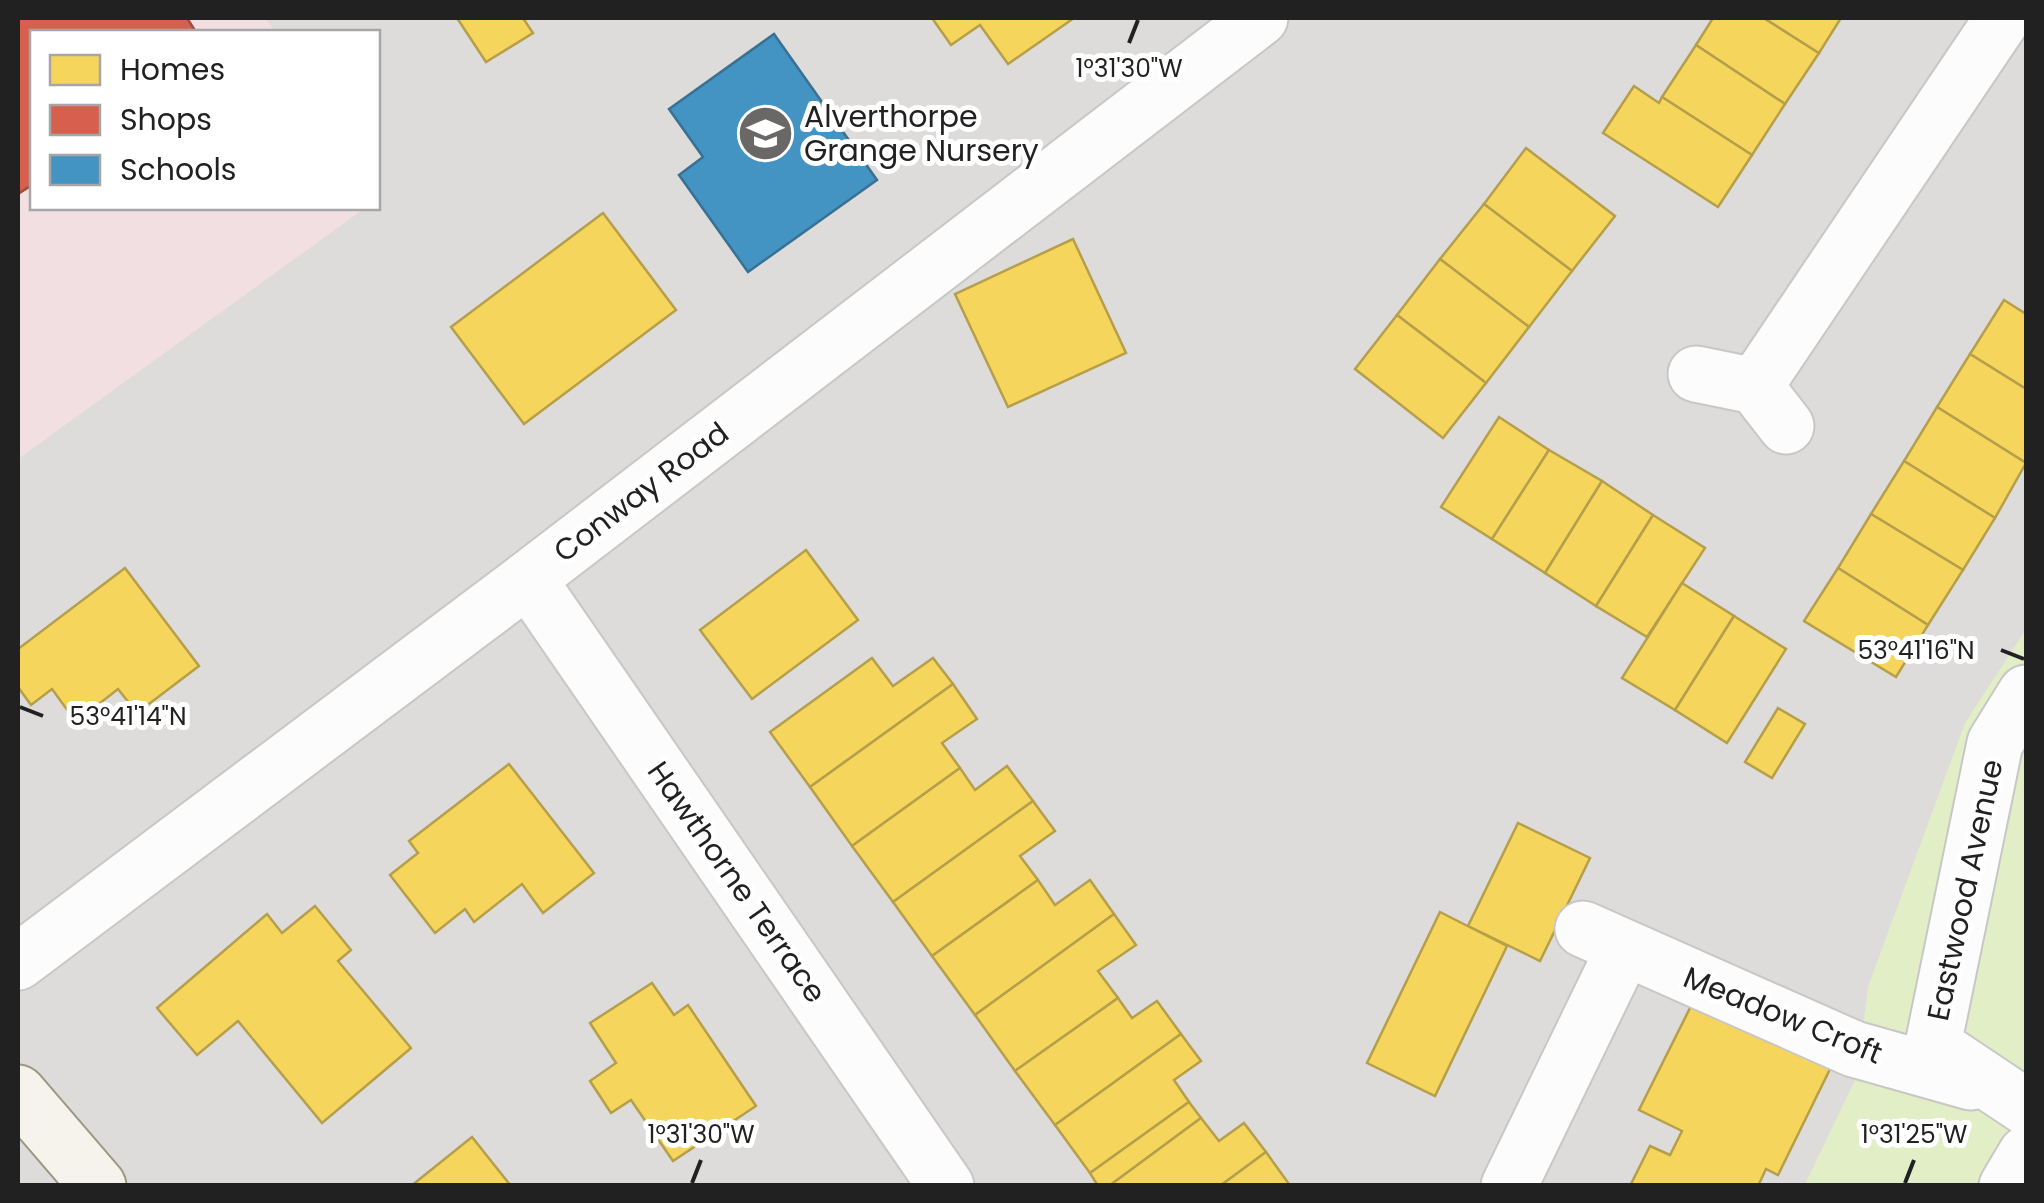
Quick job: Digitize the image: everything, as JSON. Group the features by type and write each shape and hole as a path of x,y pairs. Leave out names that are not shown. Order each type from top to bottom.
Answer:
{"street":[{"name":"Conway Road","path":"18,962 528,579 1260,18"},
{"path":"1696,374 1770,406 2003,18"},
{"name":"Hawthorne Terrace","path":"528,579 934,1181"},
{"name":"Eastwood Avenue","path":"2015,1098 1933,1044 1995,743 2026,694"},
{"name":"Meadow Croft","path":"1509,1186 1604,939 1854,1049 2015,1098"},
{"path":"18,1094 98,1186"},
{"path":"2006,1186 2026,1154"}],"shaded area":[{"path":"18,18 2026,18 2026,1185 18,1185"},
{"path":"18,18 265,18 274,30 30,30 30,210 362,210 18,459"}],"green space":[{"path":"2026,629 2026,1185 1804,1186 1857,1076 1868,987 1965,723"}],"building: Homes":[{"path":"457,18 523,18 533,33 486,62"},
{"path":"932,18 1074,18 1008,64 980,25 951,45"},
{"path":"1713,18 1764,18 1819,53 1785,104 1696,45"},
{"path":"1764,18 1841,18 1819,53"},
{"path":"1696,45 1785,104 1752,155 1662,97"},
{"path":"1634,86 1659,103 1662,97 1752,155 1718,207 1603,133"},
{"path":"1526,148 1615,216 1572,271 1484,204"},
{"path":"1484,204 1572,271 1529,327 1440,259"},
{"path":"603,213 676,310 524,424 451,327"},
{"path":"1073,239 1126,353 1008,407 955,294"},
{"path":"1440,259 1529,327 1486,383 1397,315"},
{"path":"2004,300 2026,314 2026,389 1970,354"},
{"path":"1397,315 1486,383 1443,438 1355,369"},
{"path":"1970,354 2026,389 2026,463 1937,407"},
{"path":"1937,407 2026,463 1995,518 1904,461"},
{"path":"1499,417 1549,450 1492,539 1441,507"},
{"path":"1549,450 1602,481 1545,573 1492,539"},
{"path":"1904,461 1995,518 1963,570 1871,514"},
{"path":"1602,481 1653,515 1596,606 1545,573"},
{"path":"1871,514 1963,570 1928,625 1838,568"},
{"path":"1653,515 1705,548 1647,637 1596,606"},
{"path":"806,550 858,620 752,699 700,630"},
{"path":"125,568 199,666 137,713 118,689 76,722 52,689 31,705 18,687 18,649"},
{"path":"1838,568 1928,625 1896,677 1804,621"},
{"path":"1682,583 1734,616 1675,710 1622,678"},
{"path":"1734,616 1786,649 1727,743 1675,710"},
{"path":"872,658 893,686 933,658 953,684 810,787 770,732"},
{"path":"953,684 977,719 942,743 960,768 852,846 810,787"},
{"path":"1778,708 1805,724 1772,778 1745,762"},
{"path":"509,764 594,873 543,913 522,884 474,922 465,909 435,933 390,875 418,853 409,841"},
{"path":"1007,766 1033,801 893,902 852,846 960,768 975,790"},
{"path":"1033,801 1055,831 1020,856 1038,880 932,956 893,902"},
{"path":"1518,823 1590,858 1540,961 1468,926"},
{"path":"1038,880 1055,905 1090,880 1114,914 975,1015 932,956"},
{"path":"315,906 351,950 338,961 411,1048 322,1123 238,1021 197,1055 157,1008 267,914 282,933"},
{"path":"1440,912 1507,946 1435,1096 1367,1063"},
{"path":"1114,914 1136,945 1098,971 1118,998 1015,1071 975,1015"},
{"path":"652,983 674,1015 688,1005 756,1106 673,1161 631,1100 611,1113 590,1081 616,1063 590,1023"},
{"path":"1118,998 1132,1018 1157,1001 1181,1034 1055,1125 1015,1071"},
{"path":"1694,1000 1831,1067 1778,1175 1766,1169 1758,1186 1630,1186 1650,1146 1670,1155 1682,1131 1639,1110"},
{"path":"1181,1034 1201,1061 1174,1080 1189,1102 1090,1173 1055,1125"},
{"path":"1189,1102 1201,1118 1109,1186 1098,1186 1090,1173"},
{"path":"1201,1118 1219,1141 1244,1123 1266,1152 1220,1186 1109,1186"},
{"path":"472,1137 511,1186 411,1186"},
{"path":"1266,1152 1289,1184 1220,1186"}],"building: Shops":[{"path":"18,18 187,18 195,30 30,30 30,186 18,194"}],"building: Schools":[{"name":"Alverthorpe Grange Nursery","path":"774,34 877,180 748,272 679,175 703,157 669,109"}],"place":[{"name":"Alverthorpe Grange Nursery","path":"765,133"}]}
